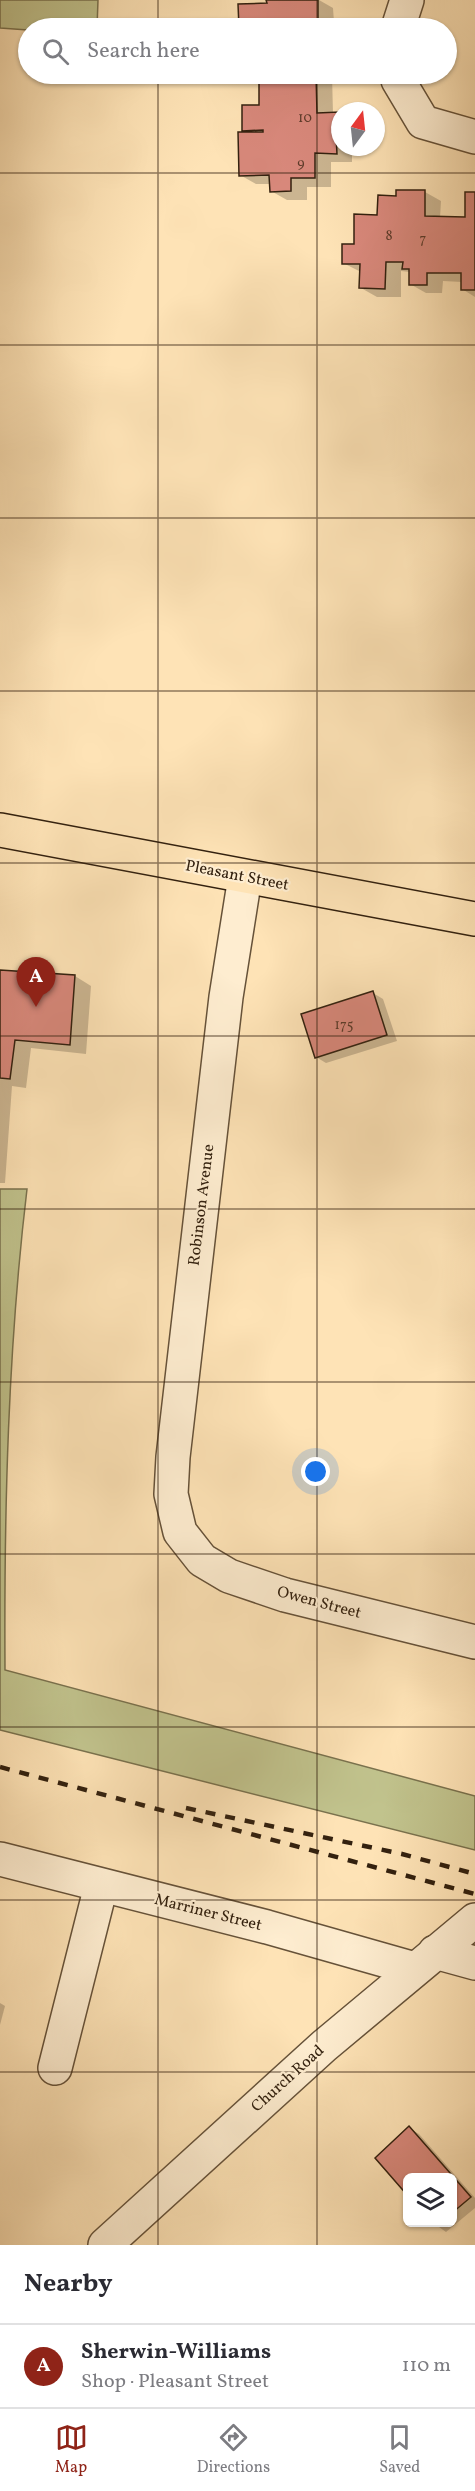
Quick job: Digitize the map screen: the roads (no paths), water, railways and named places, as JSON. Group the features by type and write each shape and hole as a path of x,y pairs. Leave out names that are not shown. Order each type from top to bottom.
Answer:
{"highway":[{"name":"Pleasant Street","path":"0,830 245,878 475,919"}],"street":[{"path":"401,18 407,0"},
{"path":"400,84 423,122 475,137"},
{"name":"Robinson Avenue","path":"180,1532 171,1494 173,1457 226,997 245,878"},
{"name":"Owen Street","path":"180,1532 202,1560 229,1576 285,1595 475,1642"},
{"name":"Marriner Street","path":"0,1859 267,1927 425,1961 475,1963"},
{"path":"55,2068 101,1886"},
{"name":"Church Road","path":"105,2245 324,2046 475,1920"}],"railway":[{"path":"0,1767 475,1894"},
{"path":"186,1808 402,1854 475,1874"}],"place":[{"name":"Sherwin-Williams","path":"36,1007"}]}
